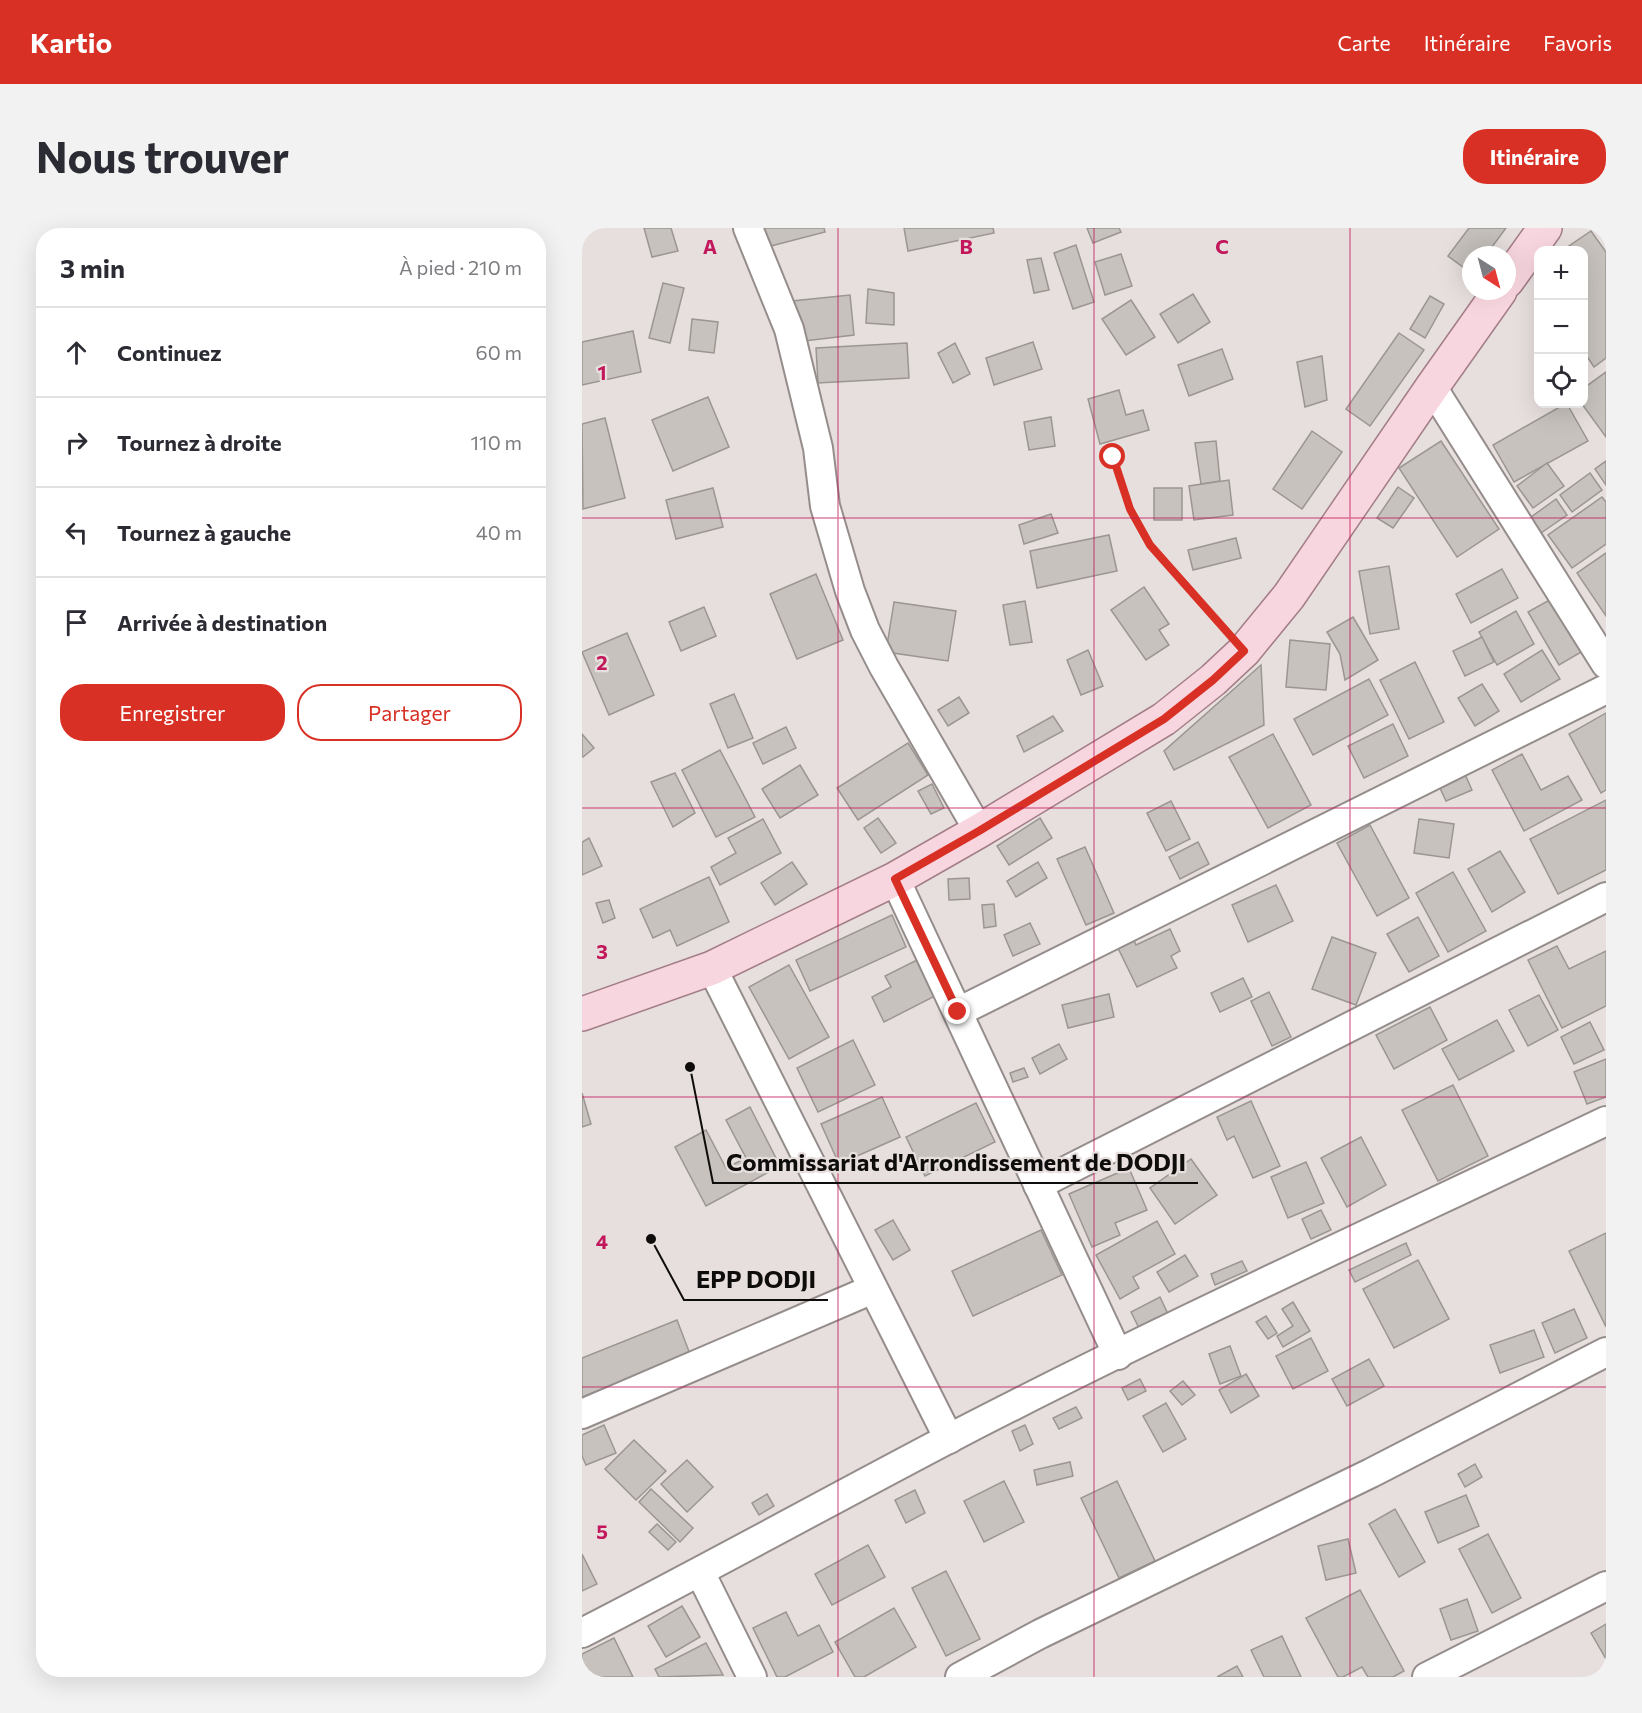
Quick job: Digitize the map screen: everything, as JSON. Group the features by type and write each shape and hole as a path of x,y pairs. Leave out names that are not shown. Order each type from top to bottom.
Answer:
{"main road":[{"path":"1516,268 1545,228"},
{"path":"582,1014 712,968 895,879 1164,719 1213,680 1244,651 1289,596 1494,300"}],"street":[{"path":"748,228 789,329 818,448 825,506 858,611 884,667 979,831"},
{"path":"1432,387 1606,664"},
{"path":"958,1012 1606,689"},
{"path":"895,879 1118,1355"},
{"path":"1038,1185 1606,897"},
{"path":"712,968 949,1439"},
{"path":"582,1633 949,1439 1118,1355 1606,1121"},
{"path":"582,1414 873,1289"},
{"path":"960,1677 1040,1634 1371,1473 1606,1352"},
{"path":"700,1572 752,1677"},
{"path":"1427,1677 1606,1586"}],"path":[{"path":"1113,457 1130,509 1150,545 1244,651"}],"building":[{"path":"644,228 671,228 678,251 652,257"},
{"path":"762,228 824,228 825,232 767,247"},
{"path":"904,228 993,228 994,233 908,251"},
{"path":"1087,228 1119,228 1121,232 1093,243"},
{"path":"1469,228 1506,228 1493,246 1462,246 1462,266 1448,256"},
{"path":"1591,231 1606,252 1606,358 1594,367 1588,358 1588,246 1569,246"},
{"path":"1076,245 1094,302 1073,309 1054,253"},
{"path":"1121,254 1132,286 1105,295 1095,262"},
{"path":"1041,258 1049,290 1034,293 1027,260"},
{"path":"663,283 684,288 670,343 649,338"},
{"path":"868,289 894,293 894,325 866,323"},
{"path":"1193,294 1210,322 1178,343 1160,314"},
{"path":"850,295 854,335 796,342 792,301"},
{"path":"1430,296 1444,304 1425,338 1410,329"},
{"path":"1131,300 1155,337 1126,355 1102,319"},
{"path":"692,319 718,322 714,353 689,350"},
{"path":"633,331 641,372 582,385 582,342"},
{"path":"1399,333 1424,350 1370,426 1346,409"},
{"path":"1033,342 1042,369 994,385 986,358"},
{"path":"907,343 909,378 818,383 816,348"},
{"path":"955,343 970,374 953,383 938,353"},
{"path":"1222,349 1233,379 1189,396 1178,365"},
{"path":"1322,356 1327,400 1305,407 1297,362"},
{"path":"1606,372 1606,437 1585,408 1588,408 1588,385"},
{"path":"1119,390 1126,415 1143,410 1149,430 1100,444 1088,399"},
{"path":"708,397 729,447 673,471 652,420"},
{"path":"1558,408 1569,408 1588,441 1514,482 1493,445"},
{"path":"1051,417 1055,446 1029,450 1024,422"},
{"path":"605,418 625,498 583,509 582,424"},
{"path":"1312,431 1342,452 1302,509 1273,489"},
{"path":"1216,441 1220,481 1201,484 1195,443"},
{"path":"1441,441 1499,529 1457,557 1399,468"},
{"path":"1606,461 1606,485 1595,469"},
{"path":"1547,463 1564,486 1533,508 1517,486"},
{"path":"1590,473 1602,490 1572,512 1560,495"},
{"path":"1229,480 1233,515 1194,520 1189,486"},
{"path":"1398,487 1414,498 1393,528 1377,518"},
{"path":"713,488 723,527 676,539 666,500"},
{"path":"1154,488 1182,488 1182,520 1154,520"},
{"path":"1602,497 1606,502 1606,544 1572,568 1548,535"},
{"path":"1556,499 1567,515 1538,535 1527,520"},
{"path":"1051,514 1058,533 1024,544 1019,525"},
{"path":"1109,535 1117,571 1037,588 1030,551"},
{"path":"1236,538 1241,558 1193,570 1188,550"},
{"path":"1606,553 1606,616 1577,573"},
{"path":"1389,566 1399,629 1370,634 1359,571"},
{"path":"1502,569 1518,598 1471,623 1456,594"},
{"path":"816,574 843,640 797,659 770,594"},
{"path":"1144,587 1169,624 1159,630 1169,645 1146,660 1111,610"},
{"path":"1553,598 1583,651 1559,665 1528,612"},
{"path":"1025,601 1032,642 1010,645 1003,605"},
{"path":"894,602 956,611 948,661 886,652"},
{"path":"704,607 716,636 681,651 669,622"},
{"path":"1516,611 1534,644 1497,665 1479,632"},
{"path":"1353,617 1378,660 1345,680 1340,654 1327,632"},
{"path":"627,633 654,695 609,715 582,652"},
{"path":"1482,637 1494,662 1465,676 1453,651"},
{"path":"1290,640 1330,644 1326,690 1286,687"},
{"path":"1088,650 1103,686 1081,695 1067,660"},
{"path":"1542,650 1560,679 1521,702 1504,674"},
{"path":"1415,662 1444,722 1409,739 1380,680"},
{"path":"1261,665 1264,725 1174,770 1164,751"},
{"path":"1369,679 1388,715 1313,755 1294,719"},
{"path":"1482,684 1499,711 1475,726 1458,698"},
{"path":"734,694 753,738 728,748 710,704"},
{"path":"959,697 969,713 948,726 938,710"},
{"path":"1606,713 1606,790 1601,793 1569,734"},
{"path":"1053,716 1063,731 1024,752 1017,736"},
{"path":"1393,724 1408,756 1364,778 1348,746"},
{"path":"786,727 796,748 763,764 753,743"},
{"path":"582,734 594,748 583,757 582,756"},
{"path":"1273,734 1311,805 1268,828 1229,757"},
{"path":"908,743 928,775 858,820 837,788"},
{"path":"720,750 755,817 716,837 682,770"},
{"path":"1522,754 1541,790 1568,776 1582,800 1524,831 1492,770"},
{"path":"1460,763 1472,790 1446,801 1434,775"},
{"path":"800,765 818,795 780,818 762,789"},
{"path":"675,773 695,813 673,827 651,782"},
{"path":"932,784 944,808 931,814 918,791"},
{"path":"1606,800 1606,870 1558,894 1530,839"},
{"path":"1171,801 1190,839 1166,851 1147,813"},
{"path":"878,818 896,843 881,853 864,828"},
{"path":"1040,818 1052,838 1009,865 997,846"},
{"path":"763,819 781,853 720,885 711,867 736,853 728,838"},
{"path":"1419,819 1454,824 1449,858 1414,853"},
{"path":"1370,825 1409,898 1377,916 1337,843"},
{"path":"589,838 602,866 582,875 582,842"},
{"path":"1198,842 1209,864 1180,879 1169,857"},
{"path":"1085,847 1114,913 1086,925 1057,859"},
{"path":"1500,851 1525,892 1492,912 1468,869"},
{"path":"792,862 807,884 775,905 761,883"},
{"path":"1038,862 1047,878 1016,897 1007,881"},
{"path":"1453,872 1486,931 1448,952 1416,893"},
{"path":"709,877 729,922 677,946 670,930 653,938 640,909"},
{"path":"969,878 970,899 949,900 948,879"},
{"path":"1276,885 1293,921 1248,942 1232,905"},
{"path":"609,900 615,918 603,923 596,903"},
{"path":"994,904 996,926 984,928 982,905"},
{"path":"892,915 906,947 810,991 796,960"},
{"path":"1418,917 1439,956 1409,972 1387,934"},
{"path":"1030,923 1040,944 1013,956 1004,935"},
{"path":"1170,929 1180,951 1171,956 1177,968 1137,987 1117,946 1133,938 1136,945"},
{"path":"1332,937 1376,953 1356,1005 1312,989"},
{"path":"1557,946 1569,969 1606,951 1606,1006 1562,1028 1528,960"},
{"path":"917,960 935,996 884,1022 872,997 891,987 885,976"},
{"path":"789,965 829,1037 789,1059 749,987"},
{"path":"1243,978 1252,997 1220,1012 1211,993"},
{"path":"1269,992 1291,1037 1272,1046 1251,1001"},
{"path":"1109,994 1114,1017 1068,1028 1062,1005"},
{"path":"1539,995 1558,1030 1528,1046 1509,1010"},
{"path":"1430,1007 1447,1040 1394,1069 1376,1035"},
{"path":"1497,1020 1514,1051 1459,1080 1442,1049"},
{"path":"1590,1022 1604,1050 1574,1064 1561,1037"},
{"path":"853,1040 875,1085 818,1112 797,1068"},
{"path":"1059,1044 1067,1059 1040,1074 1032,1058"},
{"path":"1606,1059 1606,1097 1587,1104 1574,1072"},
{"path":"1024,1068 1028,1077 1013,1082 1010,1073"},
{"path":"1453,1085 1488,1156 1438,1181 1402,1110"},
{"path":"582,1093 591,1124 582,1127"},
{"path":"882,1097 900,1137 839,1164 821,1124"},
{"path":"1251,1101 1280,1166 1253,1178 1234,1136 1227,1140 1217,1117"},
{"path":"976,1103 995,1142 925,1176 906,1137"},
{"path":"750,1107 780,1166 706,1206 675,1147 706,1130 726,1168 746,1158 726,1120"},
{"path":"1361,1137 1386,1185 1347,1207 1321,1158"},
{"path":"1191,1159 1217,1195 1175,1224 1150,1188"},
{"path":"1306,1162 1324,1203 1288,1218 1271,1177"},
{"path":"1129,1168 1147,1210 1115,1223 1120,1235 1092,1247 1069,1194"},
{"path":"1321,1210 1331,1230 1311,1239 1302,1219"},
{"path":"893,1220 910,1250 893,1260 875,1230"},
{"path":"1157,1221 1175,1254 1133,1277 1139,1288 1120,1299 1096,1255"},
{"path":"1041,1230 1062,1275 973,1316 952,1271"},
{"path":"1606,1233 1606,1327 1569,1251"},
{"path":"1406,1243 1411,1255 1355,1282 1349,1270"},
{"path":"1185,1255 1198,1276 1169,1292 1157,1272"},
{"path":"1418,1260 1449,1319 1394,1348 1363,1289"},
{"path":"1242,1261 1247,1271 1215,1285 1211,1274"},
{"path":"1160,1297 1168,1314 1139,1328 1131,1312"},
{"path":"1293,1302 1310,1331 1283,1347 1277,1336 1293,1326 1282,1309"},
{"path":"1574,1309 1587,1338 1555,1353 1542,1323"},
{"path":"1266,1316 1277,1333 1268,1339 1256,1322"},
{"path":"677,1320 690,1354 582,1397 582,1358"},
{"path":"1534,1330 1544,1357 1500,1373 1490,1345"},
{"path":"1311,1338 1328,1371 1293,1389 1276,1356"},
{"path":"1230,1346 1241,1376 1220,1384 1209,1354"},
{"path":"1369,1359 1384,1386 1347,1406 1332,1379"},
{"path":"1246,1374 1259,1396 1231,1413 1219,1390"},
{"path":"1140,1379 1146,1391 1128,1400 1122,1388"},
{"path":"1183,1381 1195,1395 1182,1405 1170,1391"},
{"path":"1166,1403 1186,1439 1163,1452 1143,1416"},
{"path":"1076,1407 1082,1418 1059,1429 1053,1418"},
{"path":"604,1425 616,1453 586,1465 582,1456 582,1435"},
{"path":"1025,1425 1033,1444 1020,1451 1012,1431"},
{"path":"634,1440 666,1471 636,1500 605,1469"},
{"path":"687,1460 713,1487 687,1512 661,1484"},
{"path":"1070,1462 1073,1476 1037,1485 1034,1470"},
{"path":"1475,1464 1482,1477 1465,1487 1458,1474"},
{"path":"1004,1481 1024,1522 984,1542 964,1501"},
{"path":"1117,1481 1155,1561 1119,1578 1081,1498"},
{"path":"651,1489 693,1528 680,1542 639,1502"},
{"path":"915,1490 925,1513 906,1523 895,1500"},
{"path":"767,1494 774,1506 759,1515 752,1503"},
{"path":"1466,1495 1479,1526 1438,1543 1425,1512"},
{"path":"1395,1509 1425,1562 1399,1577 1369,1524"},
{"path":"657,1524 676,1542 668,1550 649,1532"},
{"path":"1488,1534 1521,1598 1492,1613 1459,1549"},
{"path":"1348,1539 1356,1573 1326,1580 1318,1546"},
{"path":"868,1545 885,1577 832,1605 815,1574"},
{"path":"582,1554 597,1584 582,1591"},
{"path":"946,1571 980,1639 946,1656 912,1588"},
{"path":"1360,1590 1404,1671 1393,1677 1368,1677 1362,1667 1343,1677 1338,1677 1306,1618"},
{"path":"1467,1599 1478,1631 1451,1640 1440,1609"},
{"path":"682,1606 700,1637 666,1657 648,1626"},
{"path":"894,1608 916,1647 864,1677 855,1677 835,1642"},
{"path":"786,1612 798,1636 819,1625 833,1652 785,1677 777,1677 753,1628"},
{"path":"1606,1624 1606,1659 1591,1633"},
{"path":"1282,1636 1301,1677 1264,1677 1251,1650"},
{"path":"614,1638 633,1677 582,1677 582,1654"},
{"path":"706,1643 723,1675 659,1677 655,1669"},
{"path":"1237,1666 1243,1677 1217,1677"}],"place":[{"name":"Commissariat d'Arrondissement de DODJI","path":"690,1067"},
{"name":"EPP DODJI","path":"651,1239"}],"route":[{"path":"958,1012 895,879 1164,719 1213,680 1244,651 1166,566 1150,545 1130,509 1113,457"}]}
